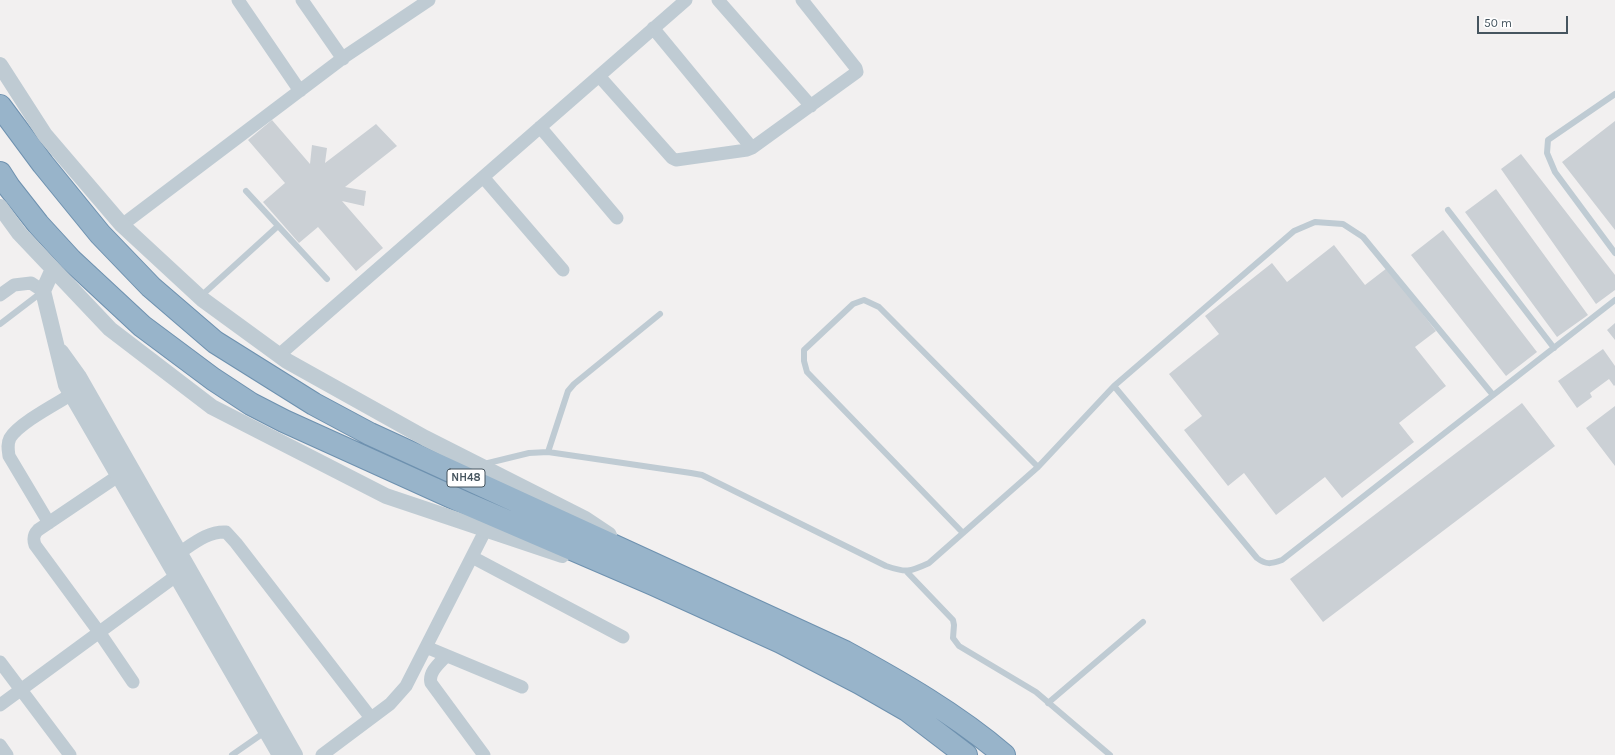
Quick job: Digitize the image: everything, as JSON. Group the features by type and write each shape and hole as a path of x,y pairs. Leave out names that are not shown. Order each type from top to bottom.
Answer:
{"highway":[{"name":"NH48","path":"0,106 34,152 100,234 151,287 215,342 314,404 370,434 655,575 860,683 907,710 966,755"},
{"name":"NH48","path":"0,172 9,187 38,224 71,260 142,326 213,379 251,404 284,421 465,503 655,575 845,652 904,685 960,722 1004,755"}],"street":[{"path":"238,0 300,91"},
{"path":"302,0 343,58"},
{"path":"122,225 343,58 429,0"},
{"path":"279,355 686,0"},
{"path":"718,0 811,106"},
{"path":"599,76 672,158 676,160 747,150 752,148 857,72 856,68 802,0"},
{"path":"653,28 752,148"},
{"path":"0,65 45,135 122,225 200,297 279,355 425,438 585,519 655,575"},
{"path":"540,127 617,218"},
{"path":"482,177 562,270"},
{"path":"0,207 20,233 110,329 212,407 386,496 486,529 655,575"},
{"path":"53,269 43,291 64,381 118,476 182,572 271,727 295,755"},
{"path":"0,295 14,285 31,283 43,291"},
{"path":"56,344 79,377 179,554 182,572"},
{"path":"49,523 9,456 7,445 10,437 18,428 72,394"},
{"path":"118,476 34,534 33,540 35,545 99,632 133,682"},
{"path":"322,755 399,696 406,686 486,529"},
{"path":"179,554 208,535 218,531 226,532 241,549 372,718"},
{"path":"472,557 623,637"},
{"path":"0,705 182,572"},
{"path":"426,647 522,687"},
{"path":"446,656 432,672 430,679 431,683 484,755"},
{"path":"0,662 70,755"},
{"path":"271,727 280,755"},
{"path":"0,745 7,755"}],"lane":[{"path":"1615,94 1548,140 1547,153 1555,172 1615,253"},
{"path":"246,191 327,279"},
{"path":"1448,210 1554,348"},
{"path":"907,572 929,563 1038,467 1114,386 1294,231 1315,222 1344,224 1363,237 1494,395"},
{"path":"200,297 278,226"},
{"path":"0,324 43,291"},
{"path":"963,533 807,372 804,361 804,350 853,304 864,300 879,307 1038,467"},
{"path":"1114,386 1257,558 1264,564 1272,564 1282,560 1615,300"},
{"path":"548,452 568,391 574,384 660,314"},
{"path":"478,465 528,453 548,452 702,475 886,566 907,572 953,620 953,638 959,646 1028,687 1110,755"},
{"path":"1048,703 1143,622"},
{"path":"232,755 271,727"}],"building":[{"path":"272,120 310,164 312,145 327,148 325,163 376,124 397,146 345,187 366,191 364,206 342,201 383,248 356,271 318,227 299,243 263,202 285,183 248,140"},
{"path":"1615,121 1615,230 1562,162"},
{"path":"1521,154 1615,275 1615,290 1596,304 1501,169"},
{"path":"1496,189 1588,315 1557,337 1465,212"},
{"path":"1443,230 1537,352 1506,376 1411,255"},
{"path":"1334,245 1365,285 1387,268 1436,331 1415,347 1446,386 1399,423 1414,442 1342,498 1325,477 1276,515 1244,473 1228,486 1184,430 1202,416 1169,374 1219,334 1205,316 1272,263 1287,282"},
{"path":"1615,323 1615,340 1607,330"},
{"path":"1603,349 1615,366 1615,385 1614,386 1609,379 1590,393 1592,397 1577,408 1558,381"},
{"path":"1522,403 1555,446 1323,622 1290,579"},
{"path":"1615,406 1615,466 1586,428"}]}
